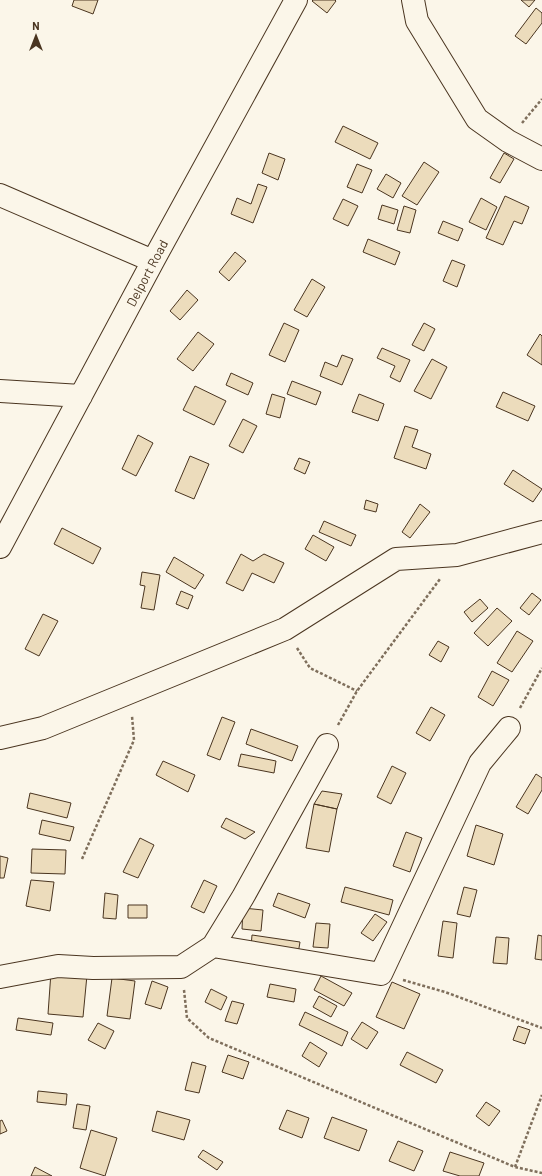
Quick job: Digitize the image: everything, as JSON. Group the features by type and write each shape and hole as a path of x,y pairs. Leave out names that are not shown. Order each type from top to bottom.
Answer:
{"street":[{"name":"Delport Road","path":"0,547 153,261 296,0"},
{"path":"413,0 417,21 477,119 508,141 542,159"},
{"path":"0,195 153,261"},
{"path":"0,391 81,396"},
{"path":"0,738 43,728 285,629 396,559 457,555 542,532"},
{"path":"213,946 381,974 480,763 509,728"},
{"path":"0,977 58,966 93,968 181,968 213,946 243,897 327,745"}],"path":[{"path":"508,141 542,99"},
{"path":"327,745 357,691 457,555"},
{"path":"285,629 310,668 357,691"},
{"path":"509,728 542,668"},
{"path":"82,858 134,740 131,693"},
{"path":"181,968 187,1018 209,1038 515,1167 542,1173"},
{"path":"381,974 444,992 542,1028"},
{"path":"515,1167 542,1095"}],"building":[{"path":"74,0 98,0 93,14 72,6"},
{"path":"521,0 535,0 529,7"},
{"path":"312,1 336,1 327,13"},
{"path":"536,8 542,13 542,23 526,44 515,36"},
{"path":"343,126 378,143 370,159 335,142"},
{"path":"269,153 285,159 278,180 262,173"},
{"path":"504,153 514,159 500,183 490,178"},
{"path":"424,162 439,172 417,205 402,196"},
{"path":"357,164 372,170 362,193 347,187"},
{"path":"386,174 401,183 393,198 377,189"},
{"path":"258,184 267,187 253,223 231,214 237,198 251,204"},
{"path":"505,196 529,207 522,224 514,221 503,245 486,238"},
{"path":"481,198 497,207 486,230 469,222"},
{"path":"343,199 358,206 348,226 333,219"},
{"path":"382,205 398,210 394,224 378,219"},
{"path":"404,206 416,210 410,233 397,230"},
{"path":"443,221 463,229 458,241 438,233"},
{"path":"368,239 400,252 395,265 363,252"},
{"path":"235,252 246,261 229,281 219,272"},
{"path":"452,260 465,265 457,287 443,281"},
{"path":"312,279 325,287 307,317 294,310"},
{"path":"187,290 198,300 180,320 170,311"},
{"path":"284,323 299,330 285,362 269,355"},
{"path":"424,323 435,329 424,351 412,345"},
{"path":"198,332 214,344 193,371 177,359"},
{"path":"540,334 542,336 542,365 527,355"},
{"path":"382,348 410,360 400,382 390,377 395,366 377,358"},
{"path":"342,355 353,359 342,385 320,376 325,362 337,367"},
{"path":"432,359 447,367 431,399 414,391"},
{"path":"231,373 253,383 248,395 226,385"},
{"path":"292,381 321,392 316,405 287,394"},
{"path":"195,386 226,401 214,425 183,410"},
{"path":"503,392 535,406 528,421 496,407"},
{"path":"272,394 285,398 280,418 266,414"},
{"path":"359,394 384,404 378,421 352,412"},
{"path":"243,419 257,426 243,453 229,446"},
{"path":"405,426 418,430 412,447 431,454 426,469 394,458"},
{"path":"138,435 153,443 136,476 122,469"},
{"path":"190,456 209,464 194,499 175,491"},
{"path":"299,458 310,462 305,474 294,469"},
{"path":"513,470 542,489 533,502 504,484"},
{"path":"366,500 378,504 376,512 364,509"},
{"path":"420,504 430,512 410,538 402,532"},
{"path":"324,521 356,535 351,546 319,532"},
{"path":"62,528 101,548 93,564 54,544"},
{"path":"313,535 334,547 326,561 305,549"},
{"path":"241,554 253,561 264,554 284,563 274,583 252,573 243,591 226,583"},
{"path":"174,557 204,575 195,589 166,572"},
{"path":"142,572 160,575 154,610 141,608 145,586 140,585"},
{"path":"181,591 193,596 188,609 176,604"},
{"path":"532,593 541,600 529,615 520,608"},
{"path":"480,599 488,608 472,622 464,612"},
{"path":"497,608 512,621 488,646 474,633"},
{"path":"43,614 58,621 39,656 25,649"},
{"path":"517,631 533,641 512,672 497,663"},
{"path":"438,641 449,647 441,662 429,655"},
{"path":"492,671 509,680 493,706 478,697"},
{"path":"431,707 445,715 430,741 416,733"},
{"path":"222,717 235,722 220,760 207,755"},
{"path":"251,729 298,746 292,761 246,744"},
{"path":"241,754 276,761 274,773 238,766"},
{"path":"163,761 195,775 188,792 156,775"},
{"path":"392,766 406,773 391,804 377,797"},
{"path":"536,774 542,778 542,790 528,814 516,807"},
{"path":"322,791 342,794 337,809 314,804"},
{"path":"30,793 71,803 67,818 27,808"},
{"path":"314,804 337,809 329,852 306,848"},
{"path":"226,818 255,832 245,839 221,827"},
{"path":"42,820 74,827 70,841 39,834"},
{"path":"476,825 503,834 494,865 467,856"},
{"path":"406,832 422,838 410,872 393,866"},
{"path":"140,838 154,845 138,878 123,872"},
{"path":"32,849 66,850 65,874 31,873"},
{"path":"0,856 8,858 4,878 0,878"},
{"path":"31,880 54,882 50,911 26,906"},
{"path":"204,880 217,886 204,913 191,907"},
{"path":"345,887 393,900 389,915 341,902"},
{"path":"464,887 477,890 470,917 457,914"},
{"path":"105,893 118,895 116,919 103,918"},
{"path":"278,893 310,904 305,918 273,906"},
{"path":"128,905 147,905 147,918 128,918"},
{"path":"243,908 263,910 261,931 242,929"},
{"path":"375,914 387,922 373,941 361,933"},
{"path":"443,921 457,923 453,958 438,956"},
{"path":"316,923 330,924 328,948 313,947"},
{"path":"252,935 300,942 298,954 251,947"},
{"path":"538,935 542,936 542,960 535,959"},
{"path":"496,937 509,938 507,964 493,963"},
{"path":"51,972 87,975 83,1017 48,1014"},
{"path":"321,976 352,993 344,1006 314,990"},
{"path":"112,978 135,981 130,1019 107,1016"},
{"path":"152,981 168,987 161,1009 145,1004"},
{"path":"392,982 420,994 404,1029 376,1017"},
{"path":"270,984 296,989 294,1002 267,997"},
{"path":"211,989 227,997 221,1010 205,1002"},
{"path":"319,996 337,1006 331,1017 313,1007"},
{"path":"232,1001 244,1004 237,1024 225,1021"},
{"path":"305,1012 348,1032 342,1046 299,1025"},
{"path":"18,1018 53,1023 51,1035 16,1030"},
{"path":"362,1022 378,1032 367,1049 351,1039"},
{"path":"98,1023 114,1031 105,1049 88,1040"},
{"path":"518,1026 530,1030 525,1044 513,1040"},
{"path":"310,1042 327,1053 319,1067 302,1056"},
{"path":"407,1052 443,1070 436,1083 400,1065"},
{"path":"228,1055 249,1062 243,1079 222,1072"},
{"path":"192,1062 206,1066 199,1093 185,1090"},
{"path":"38,1091 67,1094 66,1105 37,1102"},
{"path":"486,1102 500,1111 489,1126 476,1116"},
{"path":"77,1104 90,1106 86,1130 73,1128"},
{"path":"287,1110 309,1118 302,1138 279,1129"},
{"path":"157,1111 190,1120 184,1140 152,1131"},
{"path":"332,1117 367,1130 359,1151 324,1138"},
{"path":"2,1120 7,1131 0,1134 0,1121"},
{"path":"91,1130 117,1138 105,1176 80,1168"},
{"path":"398,1141 423,1151 414,1171 389,1161"},
{"path":"203,1150 223,1162 217,1170 198,1157"},
{"path":"450,1152 484,1163 479,1176 460,1176 443,1171"},
{"path":"35,1167 52,1176 31,1176"}]}
